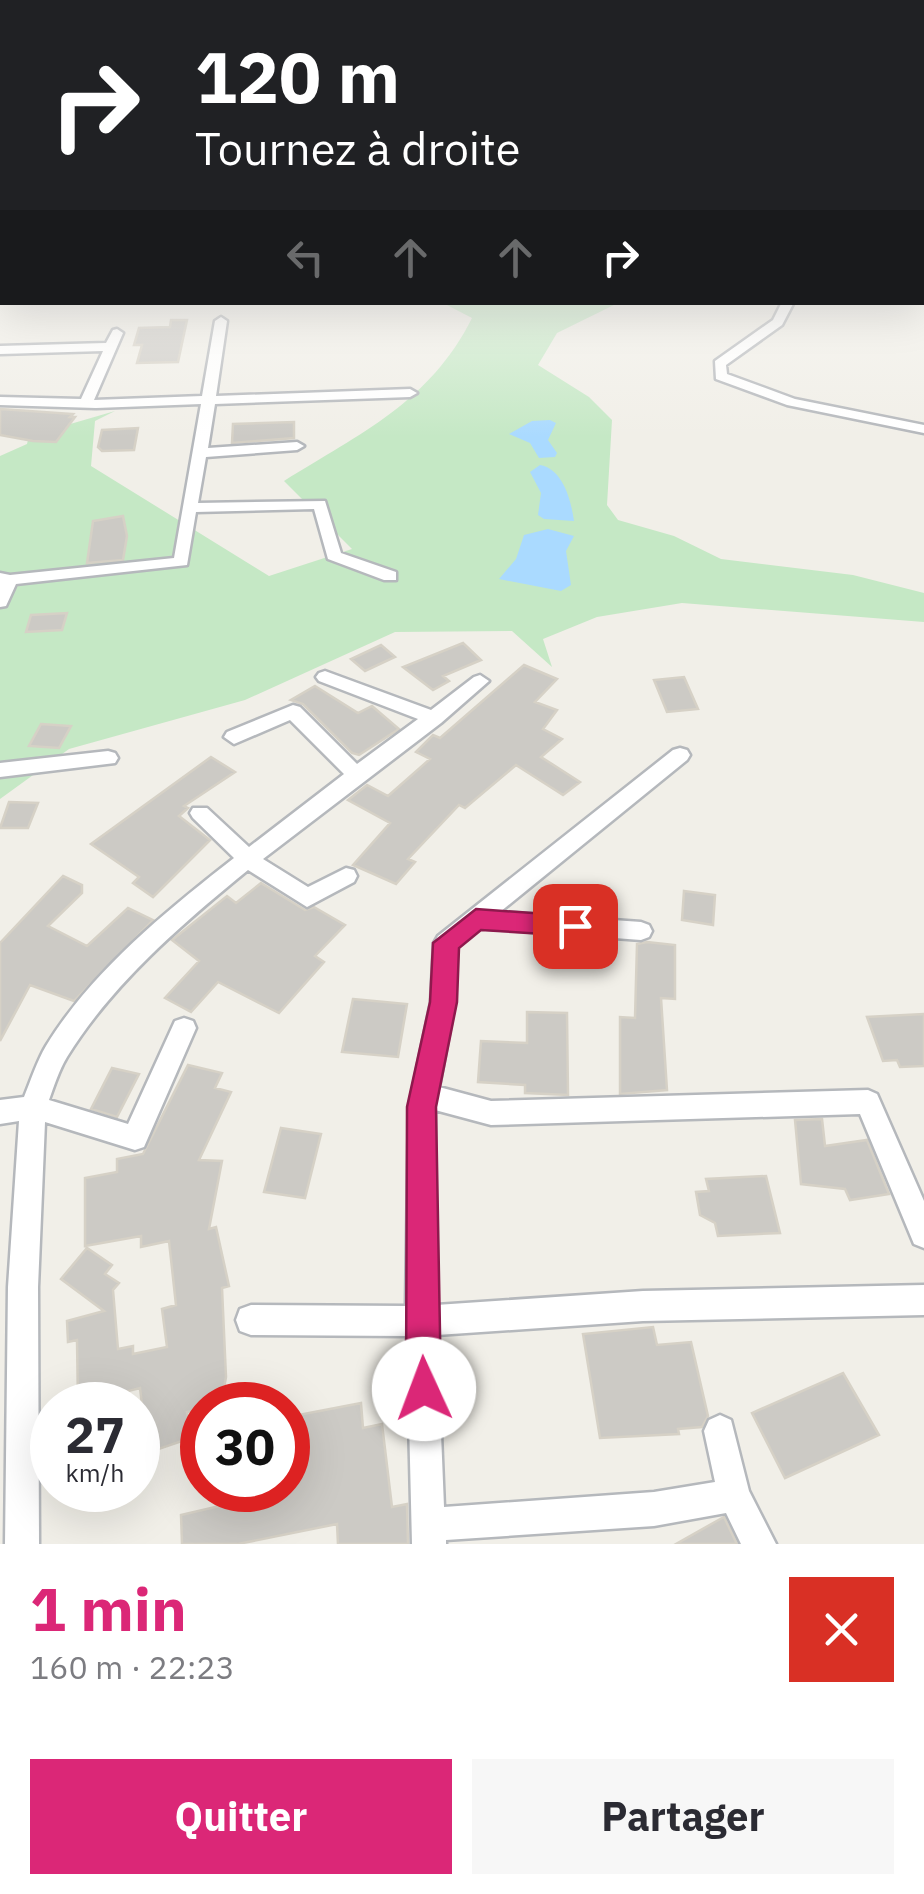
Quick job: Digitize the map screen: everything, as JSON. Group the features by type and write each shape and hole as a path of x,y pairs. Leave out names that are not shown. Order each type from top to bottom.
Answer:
{"street":[{"path":"786,305 778,322 720,364 721,376 792,402 924,429"},
{"path":"0,602 5,579 181,562 211,402 220,322"},
{"path":"0,350 115,340 86,403"},
{"path":"0,401 211,402 410,393"},
{"path":"200,453 298,446"},
{"path":"189,508 320,504 334,556 390,576"},
{"path":"326,678 353,693 401,702 434,719"},
{"path":"22,1544 22,1287 33,1107 38,1082 72,1027 204,890 249,860 480,681"},
{"path":"234,736 293,711 358,777"},
{"path":"680,755 446,943 444,1002 424,1095 421,1321 428,1535 734,1495"},
{"path":"0,770 108,758"},
{"path":"200,812 249,860 307,898 346,876"},
{"path":"476,919 640,931"},
{"path":"0,1112 33,1107 136,1138 184,1028"},
{"path":"424,1095 491,1113 868,1102 924,1234"},
{"path":"251,1320 421,1321 642,1306 924,1300"},
{"path":"720,1430 734,1495 759,1544"}],"green space":[{"path":"447,305 614,305 557,333 538,365 589,397 612,420 607,505 618,520 674,536 721,559 853,575 924,593 924,622 682,603 597,617 543,639 552,667 512,631 395,632 245,700 69,749 0,799 0,456 27,444 29,436 115,411 95,421 91,466 269,576 352,549 284,481 366,430 414,394 436,372 472,318"}],"water":[{"path":"532,421 556,423 548,440 557,453 555,457 539,458 530,443 509,434"},
{"path":"540,465 560,479 574,521 538,515 541,493 530,472"},
{"path":"548,529 574,536 566,551 571,585 561,591 499,579 516,559 524,535"}],"building":[{"path":"171,320 187,320 178,362 137,363 142,345 134,345 139,328 170,327"},
{"path":"0,409 75,417 56,442 33,441 0,435"},
{"path":"294,422 294,438 232,443 233,424"},
{"path":"138,428 134,450 102,451 98,447 102,430"},
{"path":"123,516 127,536 123,560 87,563 93,521"},
{"path":"67,613 62,630 26,632 31,615"},
{"path":"463,643 481,660 443,676 449,681 433,690 403,667"},
{"path":"381,645 395,657 365,671 351,659"},
{"path":"524,665 557,679 535,702 557,710 543,729 562,739 541,757 580,782 563,795 516,765 465,808 459,805 408,859 415,862 396,884 353,865 390,823 348,800 367,785 388,796 430,759 416,752 433,735 440,738"},
{"path":"684,677 698,709 667,712 654,680"},
{"path":"315,686 358,713 372,706 399,729 359,755 352,753 303,704 291,700"},
{"path":"41,724 71,726 59,748 29,746"},
{"path":"211,757 235,772 184,806 188,808 179,816 210,840 153,897 133,883 139,877 91,844"},
{"path":"9,802 38,803 28,828 0,828"},
{"path":"63,876 82,885 82,893 48,926 87,946 128,908 153,920 74,1001 30,985 0,1041 0,943"},
{"path":"261,883 305,910 314,907 345,925 315,956 324,962 279,1013 218,982 191,1012 165,998 199,961 172,940 227,896 236,903"},
{"path":"684,891 715,895 713,925 682,920"},
{"path":"637,944 675,945 675,999 661,998 667,1090 620,1094 620,1017 635,1018"},
{"path":"353,999 407,1004 398,1057 342,1052"},
{"path":"527,1012 567,1013 568,1095 525,1093 525,1085 478,1082 481,1041 527,1043"},
{"path":"924,1014 924,1066 900,1067 897,1060 883,1061 867,1017"},
{"path":"188,1065 222,1073 215,1088 231,1092 199,1160 222,1161 209,1229 216,1227 229,1286 222,1288 226,1377 225,1382 180,1382 180,1442 160,1449 160,1382 78,1382 77,1340 68,1342 67,1321 104,1311 61,1279 87,1248 112,1265 105,1274 119,1283 113,1290 118,1349 133,1346 133,1354 167,1347 162,1309 176,1305 169,1241 141,1247 141,1236 85,1246 85,1178 117,1172 117,1159 143,1154"},
{"path":"112,1068 139,1074 117,1117 91,1109"},
{"path":"822,1119 825,1146 867,1140 889,1194 850,1200 845,1189 801,1184 795,1120"},
{"path":"281,1128 321,1134 305,1198 264,1192"},
{"path":"766,1176 780,1233 718,1236 715,1223 700,1215 696,1192 709,1191 706,1179"},
{"path":"653,1327 657,1345 691,1342 708,1416 702,1427 678,1429 679,1434 600,1438 583,1334"},
{"path":"843,1373 879,1435 785,1478 752,1413"},
{"path":"361,1403 363,1428 382,1424 392,1507 407,1504 408,1544 338,1544 337,1524 238,1544 182,1544 181,1515 310,1512 310,1413"},
{"path":"722,1518 737,1544 676,1544"}],"route":[{"path":"424,1389 422,1107 444,1002 446,943 476,919 575,926"}]}
